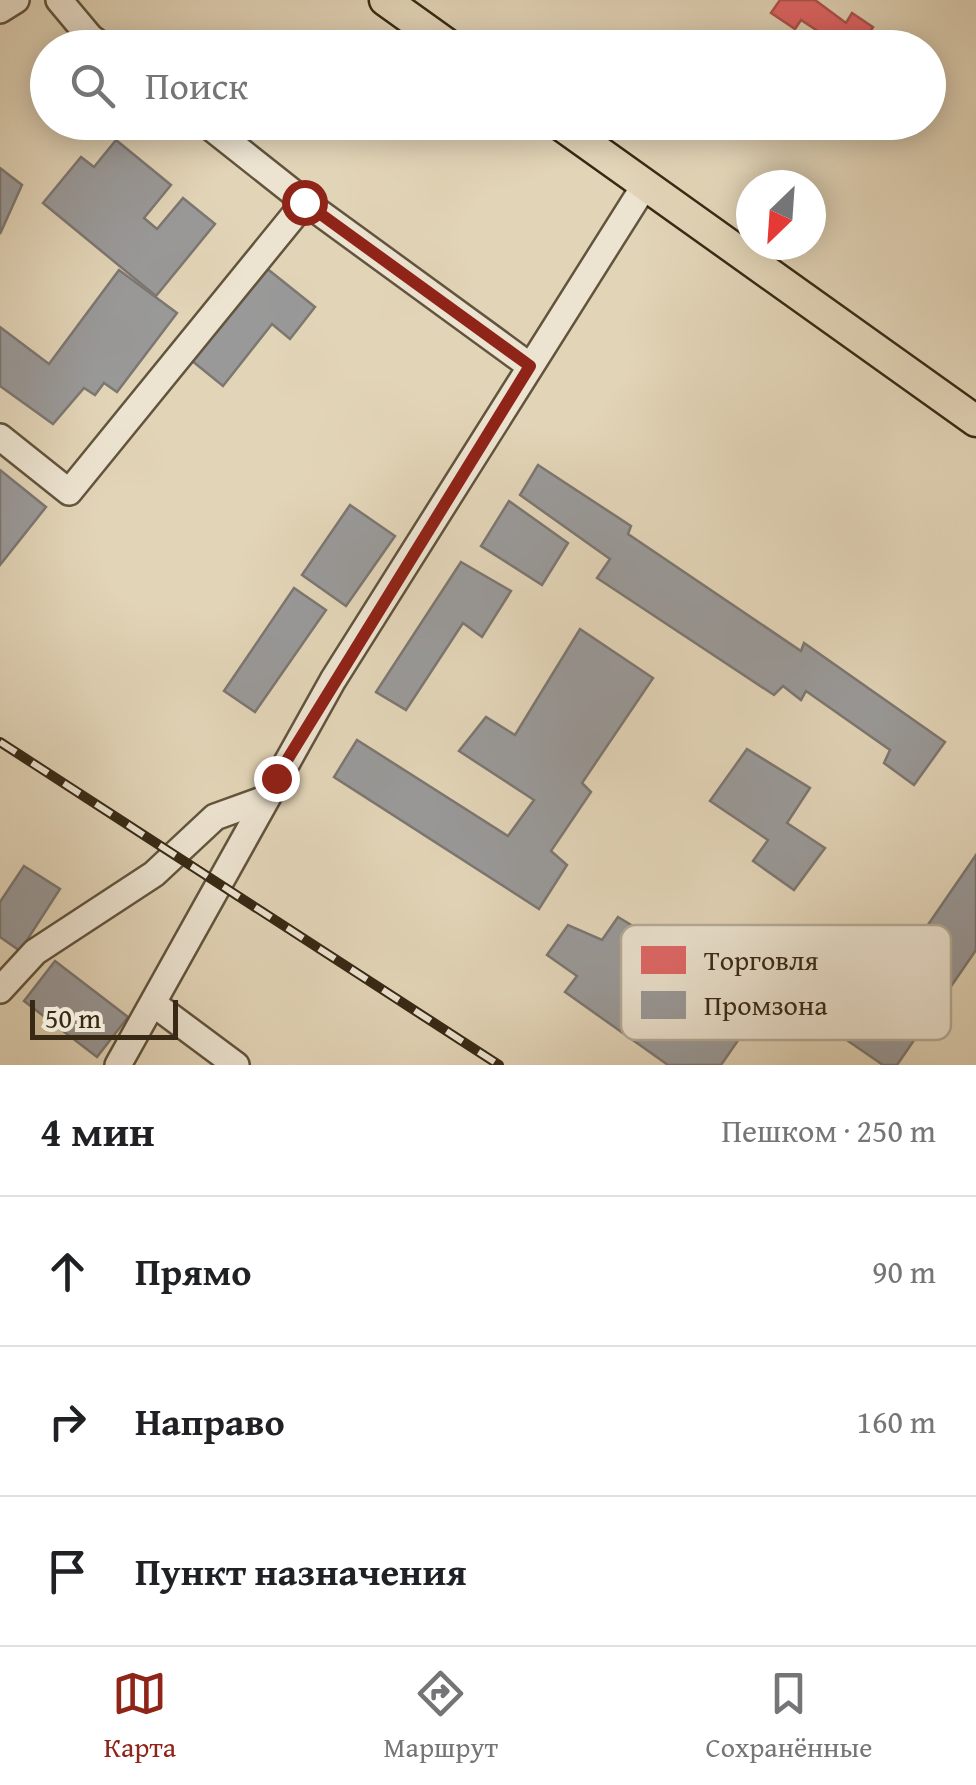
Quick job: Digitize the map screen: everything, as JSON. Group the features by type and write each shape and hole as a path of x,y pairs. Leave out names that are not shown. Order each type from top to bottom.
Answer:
{"main road":[{"path":"385,0 427,30"},
{"path":"583,140 976,421"}],"lane":[{"path":"0,10 16,0"},
{"path":"59,0 84,30"},
{"path":"226,140 304,202 530,366"},
{"path":"118,1065 222,885 262,800 645,185"},
{"path":"0,437 70,492 304,202"},
{"path":"0,990 35,952 154,874 215,817 262,800"},
{"path":"154,1004 236,1065"}],"building: Торговля":[{"path":"780,0 815,0 846,23 852,13 873,27 816,30 801,20 795,29 771,13"}],"building: Промзона":[{"path":"116,140 171,185 144,218 157,229 183,198 215,224 156,296 43,203 81,157 94,167"},
{"path":"0,168 22,185 0,234"},
{"path":"265,267 315,307 290,339 272,324 223,386 191,360"},
{"path":"119,270 177,313 117,392 104,383 95,395 84,388 53,424 0,386 0,327 49,364"},
{"path":"538,465 631,526 628,534 801,651 804,643 945,742 914,785 884,763 890,750 806,691 801,700 783,686 774,695 597,578 610,559 520,495"},
{"path":"0,470 46,507 0,565"},
{"path":"509,501 568,543 542,585 481,546"},
{"path":"350,505 395,536 346,606 302,575"},
{"path":"461,562 511,591 482,637 463,623 406,710 376,692"},
{"path":"294,588 326,610 255,712 224,691"},
{"path":"580,629 653,678 582,783 591,792 551,851 567,865 539,909 334,777 357,740 508,836 534,800 459,751 486,717 515,735"},
{"path":"747,749 810,788 787,823 825,848 794,890 753,861 768,840 710,801"},
{"path":"976,855 976,950 951,986 951,925 928,925"},
{"path":"24,866 60,889 20,951 0,937 0,902"},
{"path":"618,917 631,925 621,925 621,1032 565,992 577,976 547,955 568,925 602,940"},
{"path":"55,961 128,1017 97,1057 24,1001"},
{"path":"633,1040 738,1040 721,1065 668,1065"},
{"path":"914,1040 897,1065 883,1065 848,1041"}],"railway":[{"path":"0,742 499,1065"}],"route":[{"path":"276,778 332,680 530,366 304,202"}]}
